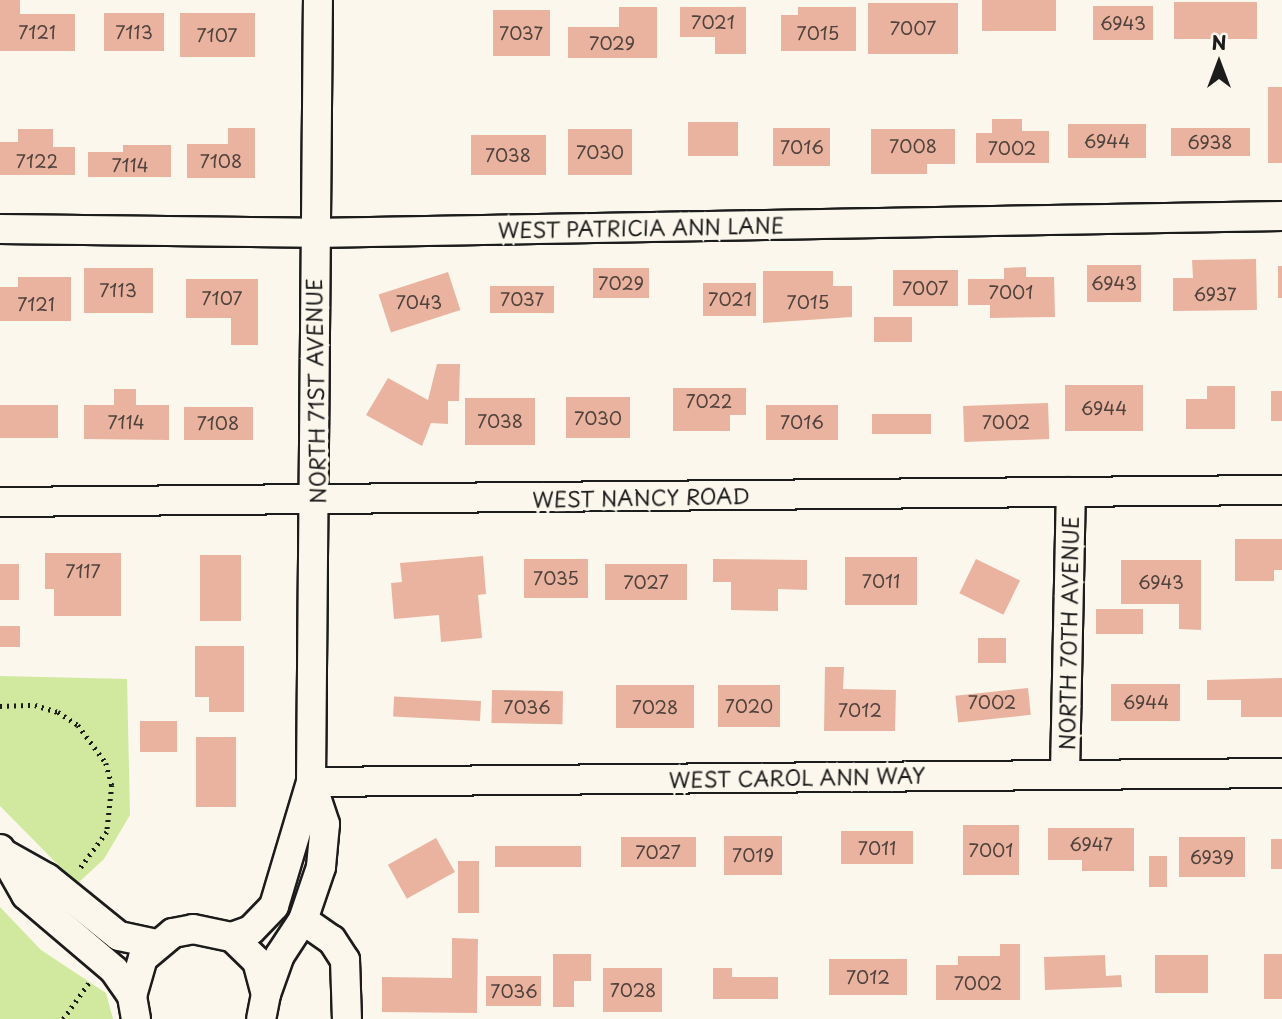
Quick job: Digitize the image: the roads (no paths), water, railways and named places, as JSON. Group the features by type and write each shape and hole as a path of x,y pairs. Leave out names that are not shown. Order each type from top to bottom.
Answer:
{"street":[{"name":"NORTH 71ST AVENUE","path":"264,1006 257,961 232,937 251,930 274,906 311,782 317,501 313,233 318,0"},
{"name":"WEST PATRICIA ANN LANE","path":"0,229 313,233 1282,216"},
{"name":"WEST NANCY ROAD","path":"0,502 317,501 1282,489"},
{"name":"NORTH 70TH AVENUE","path":"1065,773 1071,492"},
{"name":"WEST CAROL ANN WAY","path":"311,782 1282,773"},
{"name":"NORTH 71ST AVENUE","path":"264,1006 280,955 303,920 321,867 325,824 311,782"},
{"path":"2,852 47,878 119,936 156,944"},
{"path":"2,852 26,895 114,970 134,1007"},
{"path":"303,920 332,940 345,960 347,1019"},
{"path":"134,1007 139,967 156,944 193,929 232,937"}]}
